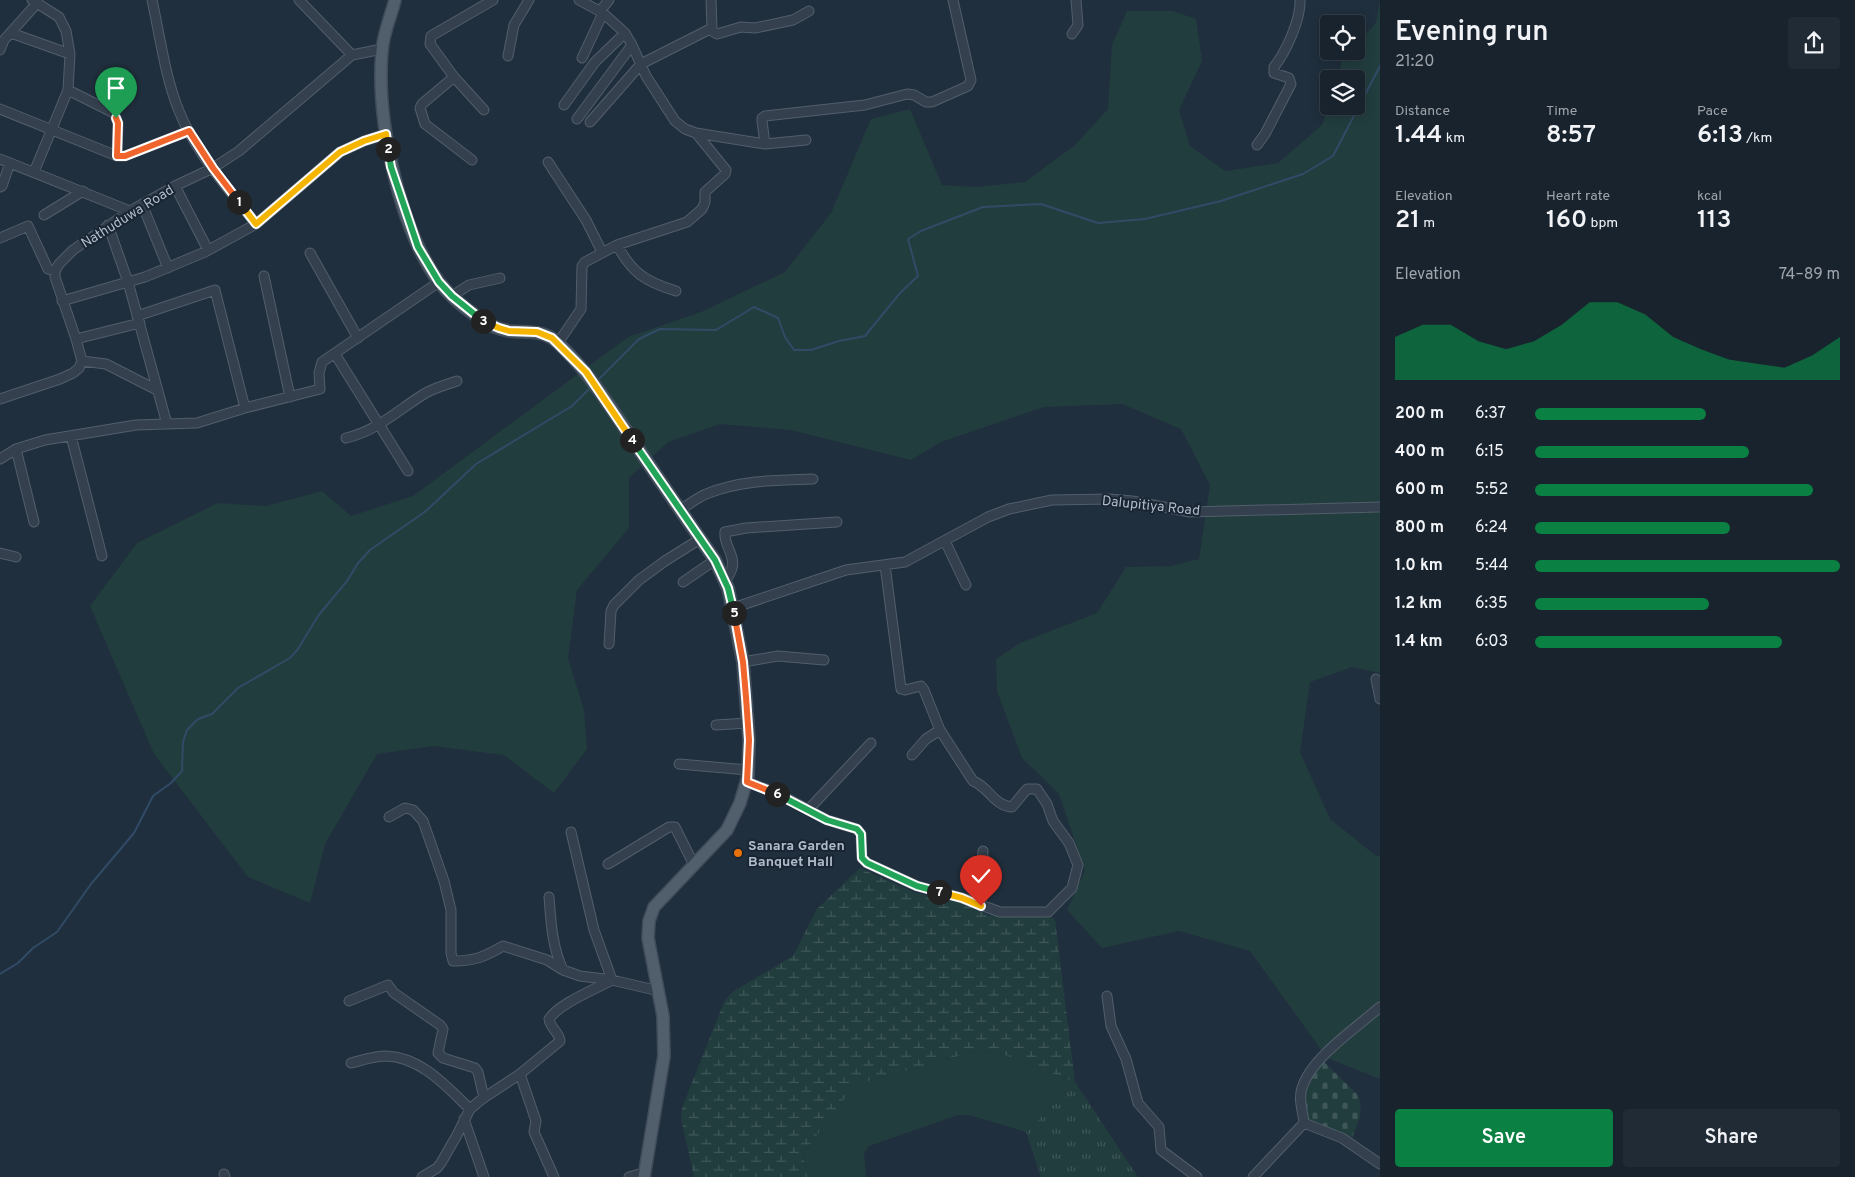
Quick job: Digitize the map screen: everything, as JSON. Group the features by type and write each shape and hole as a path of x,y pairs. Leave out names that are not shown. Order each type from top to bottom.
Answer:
{"main road":[{"path":"395,0 382,50 381,94 391,167 418,247 439,282 452,296 476,316 489,324 509,331 546,334 558,343 586,372 715,560 728,588 733,608 743,662 749,740 747,776 740,803 727,830 654,907 649,920 648,938 663,1016 664,1056 644,1175"}],"street":[{"path":"152,0 173,94 179,112 213,168 256,224"},
{"path":"299,0 352,55 382,50"},
{"path":"484,110 454,77 430,44 431,36 493,0"},
{"path":"508,56 514,25 529,0"},
{"path":"579,0 601,12 625,33 646,76 676,121 685,129 696,133 765,144 806,140"},
{"path":"582,58 601,12 610,0"},
{"path":"590,122 641,64 712,28 711,0"},
{"path":"765,144 762,118 765,116 865,104 907,94 914,95 926,102 932,102 968,86 971,80 953,0"},
{"path":"1072,34 1078,26 1076,0"},
{"path":"1257,145 1265,134 1291,84 1289,78 1274,73 1274,67 1280,59 1292,32 1300,8 1300,0"},
{"path":"0,50 4,40 35,1 59,17 66,30 70,54 68,90 34,172"},
{"path":"710,30 717,34 741,28 755,28 793,20 809,11"},
{"path":"11,33 70,54"},
{"path":"564,105 595,62 625,33"},
{"path":"577,120 632,45"},
{"name":"Nathuduwa Road","path":"55,272 73,250 108,225 175,186 213,168 239,151 352,55"},
{"path":"454,77 422,104 420,108 422,119 425,124 472,160"},
{"path":"68,90 114,113 118,123 117,156"},
{"path":"0,109 117,156 125,156 189,131"},
{"path":"558,343 581,309 582,266 585,262 617,245 687,222 702,209 705,202 705,192 725,174 726,170 696,133"},
{"path":"62,301 145,277 208,250 256,224 340,152 386,134"},
{"path":"0,159 130,211"},
{"path":"548,162 586,220 602,252"},
{"path":"0,187 10,163"},
{"path":"175,186 208,250"},
{"path":"44,216 83,191"},
{"path":"142,204 168,268"},
{"path":"108,225 128,282 166,424"},
{"path":"0,238 28,226 48,269 55,272 62,301 82,361 79,368 73,372 0,399"},
{"path":"617,245 639,275 654,284 676,291"},
{"path":"310,253 358,338"},
{"path":"264,276 290,397"},
{"path":"452,296 469,285 500,278"},
{"path":"0,459 16,449 45,440 136,425 197,423 245,408 320,389 319,373 322,362 439,282"},
{"path":"76,340 138,320 215,290 245,408"},
{"path":"335,354 408,471"},
{"path":"82,361 106,364 157,390"},
{"path":"346,438 379,425 425,394 457,381"},
{"path":"71,436 102,556"},
{"path":"16,449 34,522"},
{"path":"680,510 706,494 744,483 813,480"},
{"name":"Dalupitiya Road","path":"733,608 846,570 905,562 988,517 1052,500 1118,499 1190,512 1380,507"},
{"path":"724,582 733,567 733,560 724,537 725,532 746,528 836,522"},
{"path":"609,644 610,612 614,605 639,580 700,539"},
{"path":"945,541 966,585"},
{"path":"0,553 16,557"},
{"path":"683,582 715,560"},
{"path":"679,764 747,776 827,820 857,829 861,834 862,858 867,863 917,886 962,898 1000,912 1048,912 1072,888 1078,865 1069,842 1053,821 1047,804 1037,789 1027,789 1012,807 1005,807 996,801 981,784 973,781 940,730 921,686 905,690 901,689 885,565"},
{"path":"743,662 778,656 824,660"},
{"path":"1376,679 1380,699"},
{"path":"716,724 747,723"},
{"path":"912,755 926,739 940,730"},
{"path":"808,810 871,742"},
{"path":"389,816 405,808 413,810 423,821 449,900 453,961 471,961 482,958 503,946 547,960 563,970 580,976 612,980 659,991"},
{"path":"608,864 669,827 675,827 694,865"},
{"path":"571,832 594,930 612,980"},
{"path":"981,906 983,851"},
{"path":"548,897 552,931 558,959 563,970"},
{"path":"422,1177 439,1173 470,1109 520,1074 560,1042 560,1038 550,1024 549,1019 552,1015 564,1006 612,980"},
{"path":"349,1001 388,985 394,993 440,1025 443,1029 438,1053 443,1058 474,1068 478,1072 484,1098"},
{"path":"1107,996 1110,1026 1126,1059 1138,1103 1159,1127 1161,1150 1197,1177"},
{"path":"1304,1123 1301,1089 1310,1070 1337,1043 1380,1007"},
{"path":"351,1063 372,1057 387,1056 412,1062 434,1074 470,1109"},
{"path":"520,1074 536,1121 534,1132 554,1177"},
{"path":"464,1119 484,1177"},
{"path":"1304,1123 1342,1138 1380,1164"},
{"path":"1252,1177 1304,1123"},
{"path":"629,1177 644,1175"}],"green space":[{"path":"1380,0 1380,673 1352,667 1310,682 1300,752 1330,819 1375,855 1380,856 1380,1079 1327,1058 1250,951 1179,931 1102,948 1067,910 1085,871 1059,794 1022,758 997,691 996,659 1020,643 1097,613 1126,567 1171,566 1199,559 1210,485 1181,429 1122,404 1044,407 941,442 911,460 791,430 720,424 668,442 629,478 629,528 577,590 568,658 584,710 587,749 554,793 504,755 433,746 377,754 325,844 310,903 248,877 154,754 90,606 137,543 218,503 266,506 322,491 351,516 413,496 628,337 701,312 785,272 831,213 871,119 910,109 942,185 975,187 1025,182 1075,145 1108,109 1112,45 1127,11 1173,11 1196,19 1202,61 1179,110 1190,146 1225,171 1278,163 1322,125 1325,115 1365,115 1365,70 1340,70 1343,60 1365,60 1365,35 1376,23"},
{"path":"860,868 916,893 961,902 990,916 1051,917 1055,920 1075,1082 997,1052 976,1051 858,1084 851,1090 805,1151 804,1163 814,1177 694,1177 681,1119 682,1108 724,1002 732,992 793,956 817,909"},
{"path":"976,1051 997,1052 1075,1082 1026,1132 969,1115 958,1115 869,1146 864,1153 866,1177 814,1177 804,1163 805,1151 851,1090 858,1084"},
{"path":"1323,1061 1357,1094 1361,1111 1352,1138 1338,1131 1309,1122 1305,1118 1303,1099 1305,1085"},
{"path":"1075,1082 1138,1177 1041,1177 1026,1132"}],"waterway":[{"path":"597,381 639,339 660,329 716,330 754,307 778,318 785,337 794,350 811,350 839,341 865,336 900,293 918,276 908,239 921,231 983,207 1041,204 1098,223 1145,219 1221,201 1303,174 1333,156 1380,66"},
{"path":"0,974 18,963 33,948 57,932 91,884 134,833 153,796 171,783 182,771 183,742 187,730 198,719 212,714 238,688 290,658 298,649 318,616 370,550 426,511 476,464 572,406 592,386"}],"place":[{"name":"Sanara Garden Banquet Hall","path":"738,853"}],"route":[{"path":"116,118 118,123 117,156 125,156 189,131 213,168 256,224 340,152 386,134 391,167 418,247 439,282 452,296 489,324 509,331 546,334 558,343 586,372 715,560 728,588 743,662 749,740 747,782 779,794 827,820 857,829 861,834 862,858 867,863 917,886 962,898 981,906"}]}
